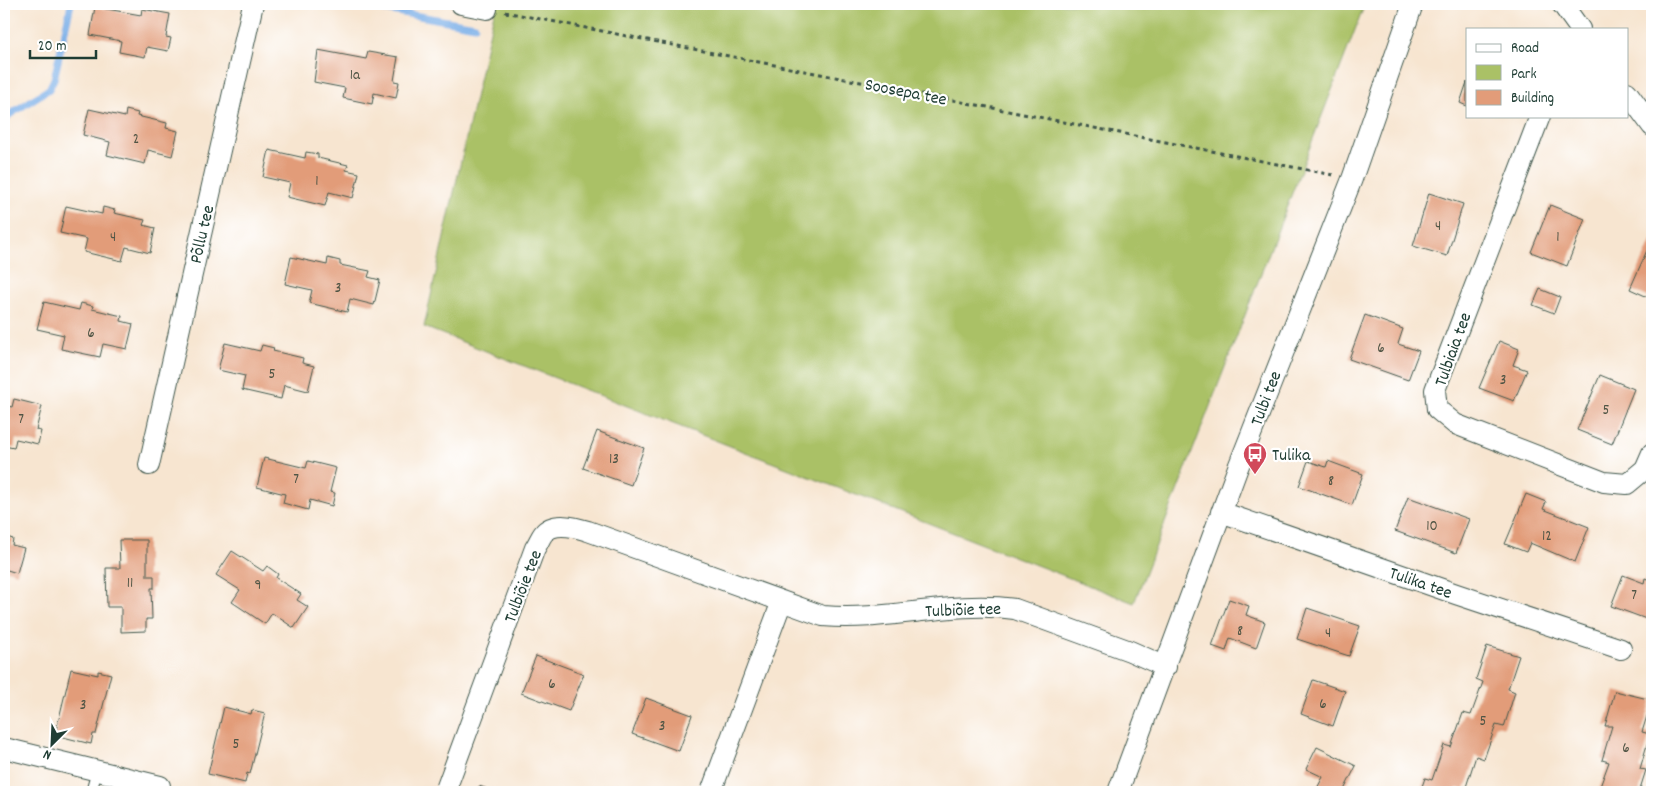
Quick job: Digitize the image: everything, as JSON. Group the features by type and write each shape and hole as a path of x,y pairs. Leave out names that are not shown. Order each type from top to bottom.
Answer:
{"street":[{"name":"Põllu tee","path":"149,465 253,4"},
{"path":"461,4 488,9"},
{"name":"Tulbi tee","path":"1118,792 1222,512 1352,179 1413,4"},
{"path":"1562,4 1576,27"},
{"path":"1628,93 1652,126"},
{"name":"Tulbiaia tee","path":"1539,118 1435,390 1437,409 1455,424 1604,482 1627,484 1644,468 1652,453"},
{"name":"Tulika tee","path":"1222,512 1456,594 1621,649"},
{"name":"Tulbiõie tee","path":"445,792 535,548 544,532 557,526 571,526 823,616 845,618 968,606 1014,608 1130,651 1166,667"},
{"path":"711,792 782,601"},
{"path":"4,748 97,771 123,785 160,786"}],"lane":[{"path":"91,792 97,771"}],"path":[{"name":"Soosepa tee","path":"488,9 1352,179"}],"green space":[{"path":"496,4 1365,4 1134,603 424,327"}],"building":[{"path":"95,7 141,15 142,9 170,14 166,37 171,38 168,51 147,47 145,57 119,52 121,41 90,35"},
{"path":"318,50 366,59 368,52 398,57 394,81 399,82 396,98 374,93 372,104 343,98 345,88 314,82"},
{"path":"1466,85 1466,106 1460,103"},
{"path":"89,109 125,117 126,110 138,113 137,116 167,123 166,128 178,131 172,156 148,150 145,164 107,155 110,142 83,135"},
{"path":"269,150 305,158 306,152 318,154 318,158 348,165 346,170 359,173 353,198 329,192 325,206 287,197 290,183 263,177"},
{"path":"1429,193 1463,204 1447,256 1413,246"},
{"path":"1550,205 1585,219 1567,266 1531,252"},
{"path":"66,206 102,214 103,207 115,210 114,213 145,220 143,225 155,228 150,253 126,247 122,261 84,252 87,239 60,233"},
{"path":"1652,239 1652,299 1630,289"},
{"path":"291,257 327,265 328,258 340,261 340,265 370,271 368,277 380,280 374,305 350,299 347,312 309,303 312,290 285,284"},
{"path":"1540,289 1560,297 1554,313 1533,305"},
{"path":"44,302 79,310 81,303 93,306 92,309 122,316 121,321 133,324 127,349 103,344 100,357 61,349 64,335 37,329"},
{"path":"1365,315 1403,329 1398,344 1419,351 1408,380 1349,359"},
{"path":"1499,341 1519,349 1513,365 1527,370 1514,401 1479,388"},
{"path":"225,343 260,351 262,345 274,348 273,351 303,358 302,363 314,366 308,391 284,385 281,399 242,390 245,376 218,370"},
{"path":"1600,375 1634,389 1612,444 1577,430"},
{"path":"14,399 42,406 36,430 41,431 38,444 16,439 14,448 4,446 4,405 12,407"},
{"path":"597,431 644,448 631,485 583,468"},
{"path":"264,458 306,468 308,461 336,468 330,492 335,493 332,506 310,500 308,510 283,503 285,494 257,487"},
{"path":"1308,461 1326,467 1328,461 1363,474 1352,505 1299,486"},
{"path":"1526,494 1546,502 1543,509 1589,527 1575,562 1530,543 1526,552 1505,544"},
{"path":"1408,497 1469,519 1456,553 1395,531"},
{"path":"4,536 13,539 12,545 24,548 17,573 4,569"},
{"path":"119,540 147,540 147,576 154,576 154,588 151,588 152,619 146,619 146,631 121,632 121,607 107,607 106,568 120,568"},
{"path":"232,551 263,571 267,566 278,574 276,578 301,594 297,600 308,607 294,628 272,613 265,624 232,602 240,590 216,575"},
{"path":"1623,575 1644,583 1645,578 1652,581 1652,615 1649,620 1611,606"},
{"path":"1229,599 1249,606 1246,615 1265,622 1256,648 1230,638 1226,651 1212,646"},
{"path":"1307,608 1360,626 1349,656 1297,639"},
{"path":"1487,646 1519,656 1508,689 1515,692 1504,727 1496,725 1484,759 1476,756 1465,790 1457,788 1456,792 1420,792 1425,778 1432,780 1444,745 1451,747 1463,713 1471,715 1483,682 1476,679"},
{"path":"536,656 584,674 569,711 521,693"},
{"path":"71,669 98,675 98,671 111,674 96,734 93,734 91,744 55,735"},
{"path":"1313,680 1345,691 1333,726 1301,714"},
{"path":"1615,691 1652,700 1642,732 1650,734 1640,769 1646,770 1639,792 1598,792 1609,762 1602,760 1612,726 1605,726"},
{"path":"646,698 692,715 679,751 632,734"},
{"path":"224,707 251,714 252,710 265,713 250,774 247,773 245,783 208,774"},
{"path":"1317,747 1356,766 1343,792 1315,792 1323,777 1306,769"},
{"path":"479,786 497,792 477,792"}],"waterway":[{"path":"4,121 9,115 49,89 54,79 71,4"},
{"path":"352,4 475,26"}],"place":[{"name":"Tulika","path":"1255,475"}]}
